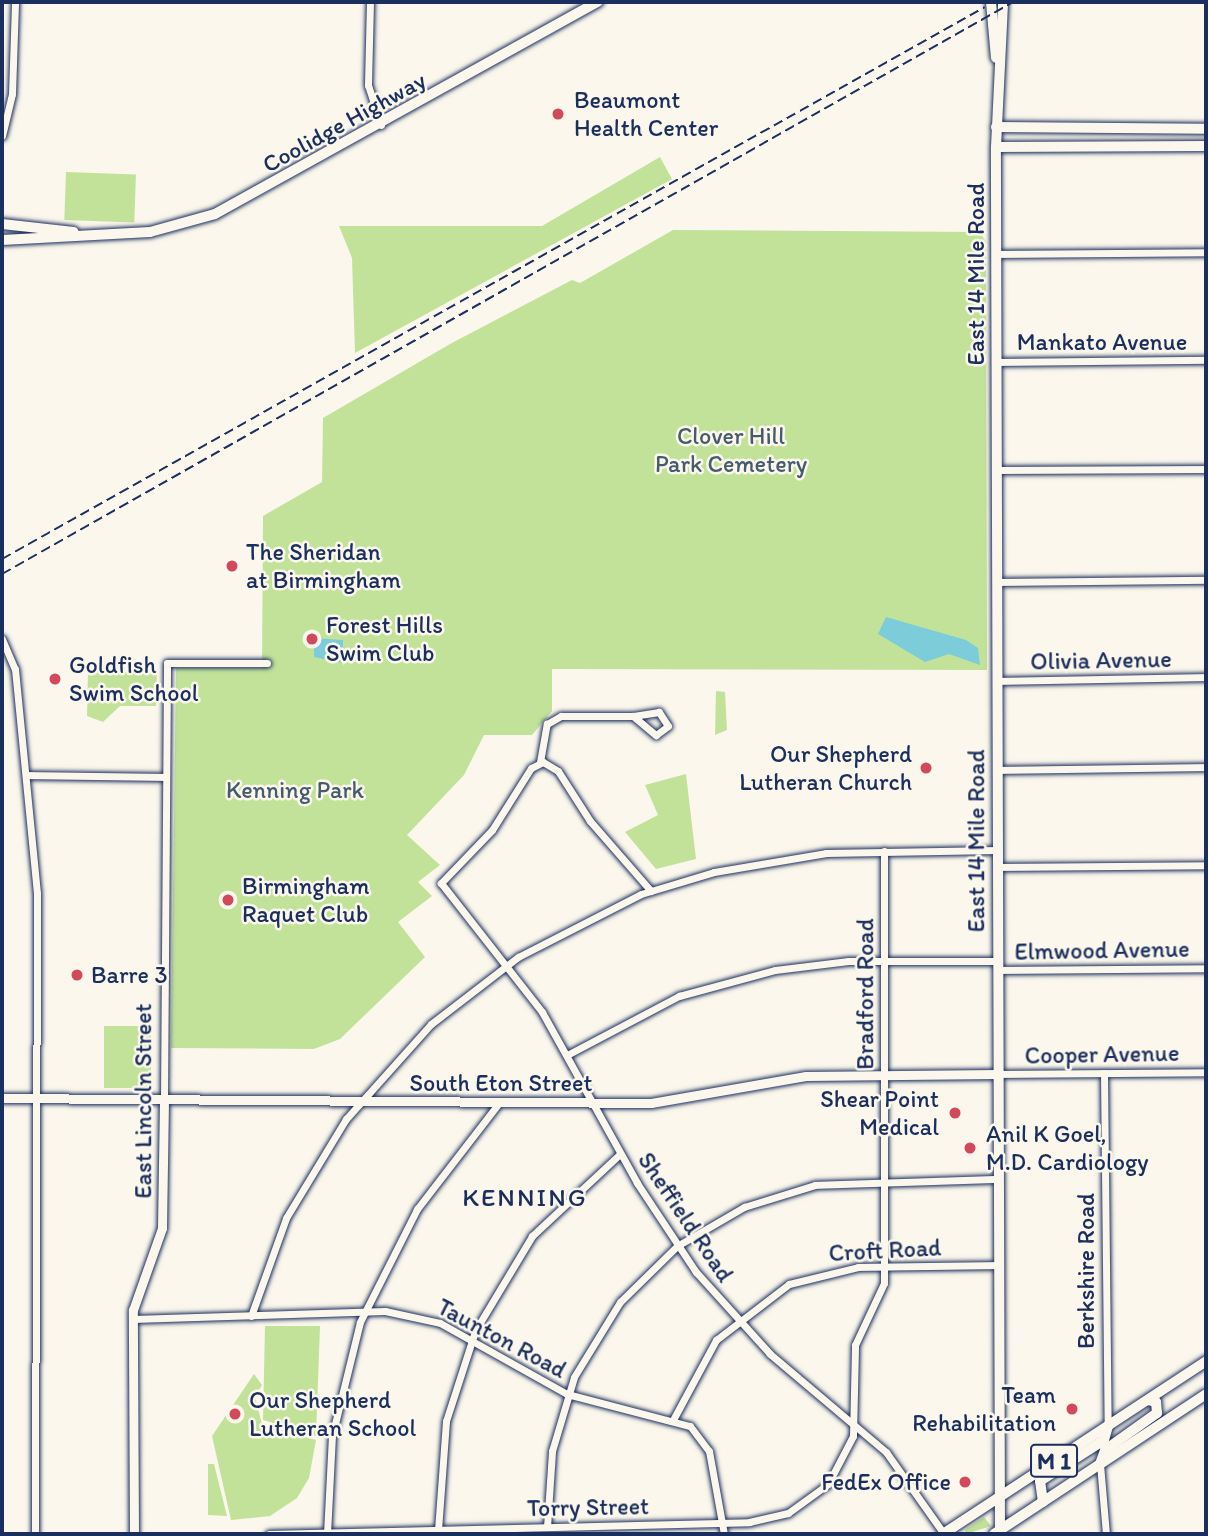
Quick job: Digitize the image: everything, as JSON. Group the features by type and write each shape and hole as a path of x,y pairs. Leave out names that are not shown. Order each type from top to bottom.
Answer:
{"main road":[{"name":"Coolidge Highway","path":"2,240 96,234 190,223 243,202 598,2"},
{"path":"991,2 997,58"},
{"path":"997,58 1003,2"},
{"name":"East 14 Mile Road","path":"997,58 998,1533"},
{"path":"996,127 1206,128"},
{"path":"1027,148 1021,138 1031,127"},
{"path":"1185,128 1193,136 1185,146"},
{"path":"996,147 1206,146"},
{"name":"Coolidge Highway","path":"2,224 96,234"},
{"name":"M 1","path":"944,1534 1206,1361"},
{"name":"M 1","path":"998,1533 1206,1395"},
{"path":"1100,1464 1105,1450 1157,1413 1156,1402 1148,1400"},
{"path":"1043,1502 1040,1481 1104,1440 1108,1426"},
{"path":"944,1534 958,1534"}],"street":[{"path":"2,136 12,94 15,2"},
{"path":"370,2 369,85 382,126"},
{"path":"997,254 1206,252"},
{"name":"Mankato Avenue","path":"998,362 1206,360"},
{"path":"998,470 1206,468"},
{"path":"998,582 1206,580"},
{"path":"2,639 15,669 37,893 35,1534"},
{"name":"East Lincoln Street","path":"134,1534 133,1319 137,1288 162,1228 167,663 267,663"},
{"name":"Olivia Avenue","path":"997,681 1206,677"},
{"path":"633,716 653,734 668,726 659,712 633,716 552,719 538,763 558,771 590,821 651,891"},
{"name":"Sheffield Road","path":"538,763 492,830 441,883 508,964 567,1055 620,1154 677,1246 736,1320 856,1423 902,1470 944,1534"},
{"path":"996,770 1206,767"},
{"path":"26,775 165,777"},
{"path":"251,1316 286,1218 360,1102 431,1024 508,964 651,891 767,860 884,851 997,850"},
{"name":"Bradford Road","path":"856,1423 855,1345 881,1296 885,1266 884,851"},
{"path":"997,867 1206,865"},
{"name":"Elmwood Avenue","path":"567,1055 650,1010 709,987 787,968 884,960 997,965 1206,968"},
{"name":"Cooper Avenue","path":"997,1074 1206,1072"},
{"name":"Berkshire Road","path":"1104,1073 1108,1426"},
{"name":"South Eton Street","path":"2,1098 164,1102 681,1101 806,1076 997,1074"},
{"path":"327,1533 335,1419 364,1313 417,1209 499,1102"},
{"path":"438,1530 445,1429 471,1340 533,1236 620,1154"},
{"path":"547,1527 550,1466 568,1394 609,1316 677,1246 768,1198 815,1185 885,1180 998,1179"},
{"name":"Croft Road","path":"674,1418 701,1361 736,1320 808,1277 885,1266 999,1265"},
{"name":"Taunton Road","path":"133,1319 364,1313 427,1319 471,1340 568,1394 674,1418"},
{"path":"674,1418 709,1451 724,1534"},
{"name":"Torry Street","path":"269,1534 519,1531 547,1527 615,1530 763,1521 809,1502 845,1461 856,1423"},
{"path":"1100,1464 1106,1534"}],"green space":[{"path":"660,157 672,179 355,353 352,258 339,226 542,226"},
{"path":"66,172 136,174 134,222 64,220"},
{"name":"Clover Hill Park Cemetery","path":"673,230 980,232 986,242 987,670 552,669 552,711 532,735 484,735 464,775 407,835 440,865 418,882 432,896 398,922 425,957 340,1039 314,1049 171,1048 176,668 262,668 263,516 322,482 323,418 450,344 572,280 580,283"},
{"path":"88,671 157,673 156,706 120,706 103,722 87,716"},
{"path":"716,691 725,692 727,730 715,735"},
{"path":"686,774 696,859 656,869 625,832 658,815 645,785"},
{"path":"104,1026 151,1026 151,1088 104,1088"},
{"path":"265,1326 320,1326 316,1436 263,1420"},
{"path":"254,1374 262,1385 255,1397 262,1424 316,1440 309,1478 297,1498 270,1516 231,1520 212,1436"},
{"path":"208,1464 214,1464 227,1516 208,1515"},
{"path":"984,1517 991,1526 966,1534 965,1530"}],"water":[{"path":"886,617 966,640 978,648 980,665 949,654 925,662 878,634"},
{"path":"314,638 343,640 343,663 314,657"}],"railway":[{"path":"2,574 1013,2"},
{"path":"2,559 985,7"}],"place":[{"name":"Beaumont Health Center","path":"558,114"},
{"name":"The Sheridan at Birmingham","path":"232,566"},
{"name":"Forest Hills Swim Club","path":"312,639"},
{"name":"Goldfish Swim School","path":"55,679"},
{"name":"Our Shepherd Lutheran Church","path":"926,768"},
{"name":"Birmingham Raquet Club","path":"228,900"},
{"name":"Barre 3","path":"77,975"},
{"name":"Shear Point Medical","path":"955,1113"},
{"name":"Anil K Goel, M.D. Cardiology","path":"970,1148"},
{"name":"Team Rehabilitation","path":"1072,1409"},
{"name":"Our Shepherd Lutheran School","path":"235,1414"},
{"name":"FedEx Office","path":"965,1482"}],"district":[{"name":"KENNING","path":"525,1198"}],"park label":[{"name":"Kenning Park","path":"295,790"}]}
